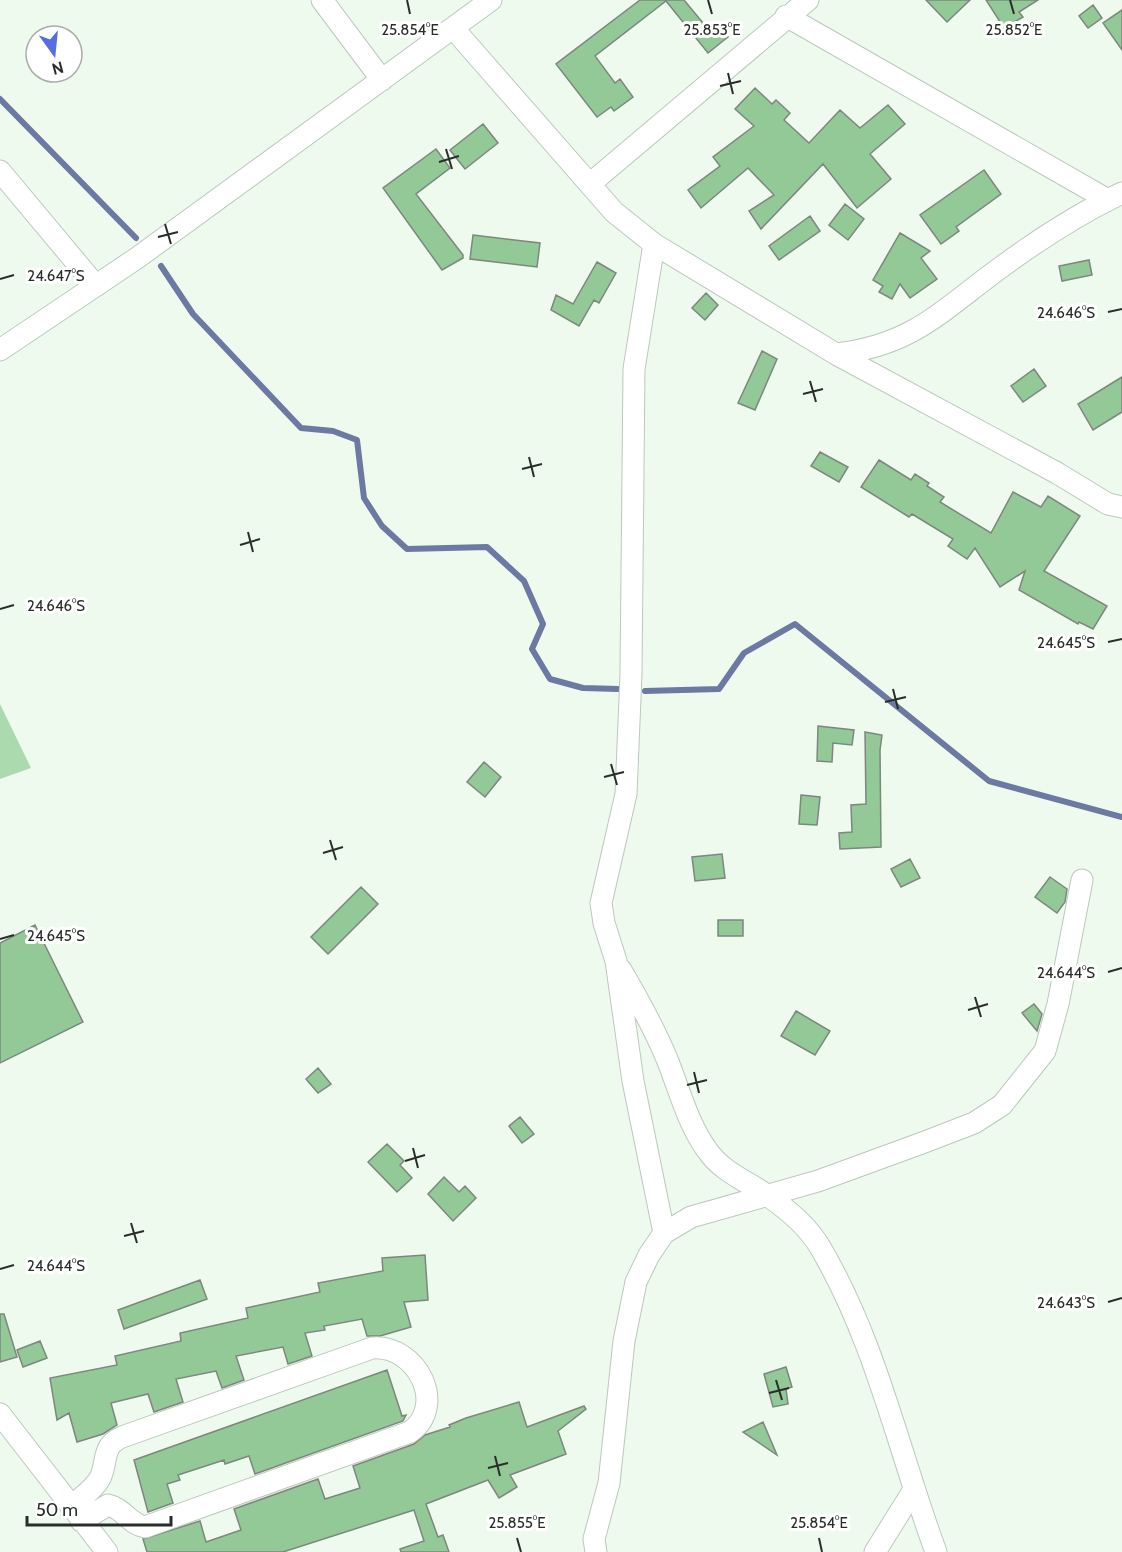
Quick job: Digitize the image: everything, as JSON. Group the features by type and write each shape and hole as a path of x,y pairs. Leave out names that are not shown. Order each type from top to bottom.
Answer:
{"street":[{"path":"322,0 382,80"},
{"path":"0,350 96,286 491,0"},
{"path":"591,183 786,16 808,0"},
{"path":"786,16 1115,196 1003,266 928,323 895,341 868,350 836,354"},
{"path":"453,28 614,212 654,244 836,354 1108,504 1122,507"},
{"path":"0,171 96,286"},
{"path":"654,244 634,369 631,674 626,794 600,903 616,961 633,1081 664,1233"},
{"path":"596,1552 594,1539 609,1483 624,1341 636,1282 649,1255 664,1233 691,1217 818,1181 922,1143 974,1123 1002,1105 1045,1051 1058,1004 1083,880"},
{"path":"616,961 644,1009 707,1151 728,1171 766,1194 800,1221 819,1245 850,1303 876,1366 913,1491 936,1552"},
{"path":"385,1347 397,1351 420,1371 425,1385 423,1418 410,1432 145,1527 135,1525 114,1506 108,1505 84,1528 96,1483 101,1476 105,1452 111,1442 372,1348 385,1347"},
{"path":"0,1414 84,1528 107,1552"},
{"path":"875,1552 913,1491"}],"green space":[{"path":"0,704 31,768 0,779"}],"building":[{"path":"640,0 684,0 708,29 716,22 728,37 708,53 666,1 595,56 615,83 620,79 633,97 614,111 611,107 597,117 556,64"},
{"path":"926,0 970,0 947,22"},
{"path":"986,0 1038,0 1019,12 1023,17 1004,28"},
{"path":"1093,5 1102,18 1088,28 1079,16"},
{"path":"1122,10 1122,50 1103,23"},
{"path":"755,88 772,104 776,100 790,113 784,120 809,143 840,110 860,128 888,105 905,124 870,154 891,179 857,208 823,164 761,229 749,211 774,195 748,168 701,208 688,190 720,166 713,157 754,126 735,109"},
{"path":"483,124 498,143 465,169 450,150"},
{"path":"436,149 450,168 416,194 463,255 463,258 442,270 383,188"},
{"path":"984,170 1001,194 956,227 959,231 941,244 920,215"},
{"path":"845,204 864,219 848,240 829,225"},
{"path":"810,216 820,231 779,260 769,246"},
{"path":"900,233 930,251 921,258 937,279 910,298 900,284 892,299 879,292 883,286 873,280"},
{"path":"473,235 540,243 537,267 470,259"},
{"path":"1089,260 1092,275 1062,281 1059,266"},
{"path":"597,262 616,273 599,303 594,300 579,326 551,310 556,295 573,304"},
{"path":"706,293 718,305 705,320 692,308"},
{"path":"762,351 777,359 755,410 738,403"},
{"path":"1034,369 1046,386 1023,402 1011,386"},
{"path":"1122,377 1122,412 1093,430 1078,404"},
{"path":"820,452 848,467 839,482 811,466"},
{"path":"879,460 911,480 915,474 929,483 927,486 944,497 940,502 991,533 1013,492 1041,507 1048,496 1080,516 1044,571 1107,606 1093,629 1079,622 1078,624 1019,590 1025,571 1000,587 975,548 967,559 948,546 953,539 912,514 909,517 861,487"},
{"path":"818,726 854,730 852,745 833,743 832,762 817,761"},
{"path":"865,732 882,735 880,750 881,847 840,849 839,833 852,832 851,805 866,804"},
{"path":"484,762 501,777 485,797 467,782"},
{"path":"801,795 820,797 817,825 799,824"},
{"path":"722,854 725,878 695,881 692,857"},
{"path":"910,859 920,878 901,887 891,869"},
{"path":"1050,877 1067,889 1065,902 1057,913 1035,897"},
{"path":"361,887 378,904 328,954 311,937"},
{"path":"718,920 743,920 743,936 718,936"},
{"path":"35,925 83,1022 0,1063 0,943"},
{"path":"1034,1004 1042,1014 1037,1031 1022,1013"},
{"path":"796,1011 830,1031 815,1055 781,1036"},
{"path":"318,1068 331,1084 318,1093 306,1079"},
{"path":"520,1117 534,1134 522,1143 509,1126"},
{"path":"387,1144 404,1161 400,1165 412,1178 397,1192 368,1162"},
{"path":"444,1177 459,1192 465,1186 476,1198 453,1221 428,1194"},
{"path":"425,1255 428,1300 404,1302 411,1327 380,1336 367,1336 362,1319 324,1326 325,1330 305,1333 312,1356 288,1364 283,1347 236,1356 244,1380 222,1388 216,1371 176,1379 183,1402 154,1412 148,1394 111,1403 117,1425 103,1434 77,1442 69,1413 57,1420 50,1378 117,1365 115,1356 181,1341 180,1333 248,1318 246,1308 320,1292 318,1283 383,1271 382,1258"},
{"path":"200,1280 207,1299 124,1329 118,1310"},
{"path":"0,1314 4,1314 17,1357 0,1362"},
{"path":"40,1341 47,1358 23,1367 17,1350"},
{"path":"786,1367 792,1387 786,1389 788,1404 773,1407 764,1374"},
{"path":"387,1370 402,1416 406,1415 403,1421 255,1474 249,1456 225,1464 224,1460 178,1475 180,1480 167,1484 173,1503 148,1512 134,1460"},
{"path":"519,1402 527,1427 584,1406 586,1409 558,1431 566,1454 510,1475 517,1487 499,1498 488,1480 426,1504 438,1537 443,1535 449,1552 401,1552 400,1549 424,1541 414,1510 283,1552 147,1552 143,1539 200,1521 206,1542 241,1530 234,1509 318,1479 325,1499 360,1488 353,1466 414,1444 425,1435 450,1427 449,1425 466,1418"},
{"path":"763,1422 777,1455 743,1432"}],"waterway":[{"path":"0,99 136,238"},
{"path":"161,266 193,314 301,428 333,431 357,440 364,498 382,526 407,549 487,547 524,581 543,624 532,649 550,679 583,688 618,689"},
{"path":"645,691 719,689 744,653 795,624 989,781 1122,817"}]}
